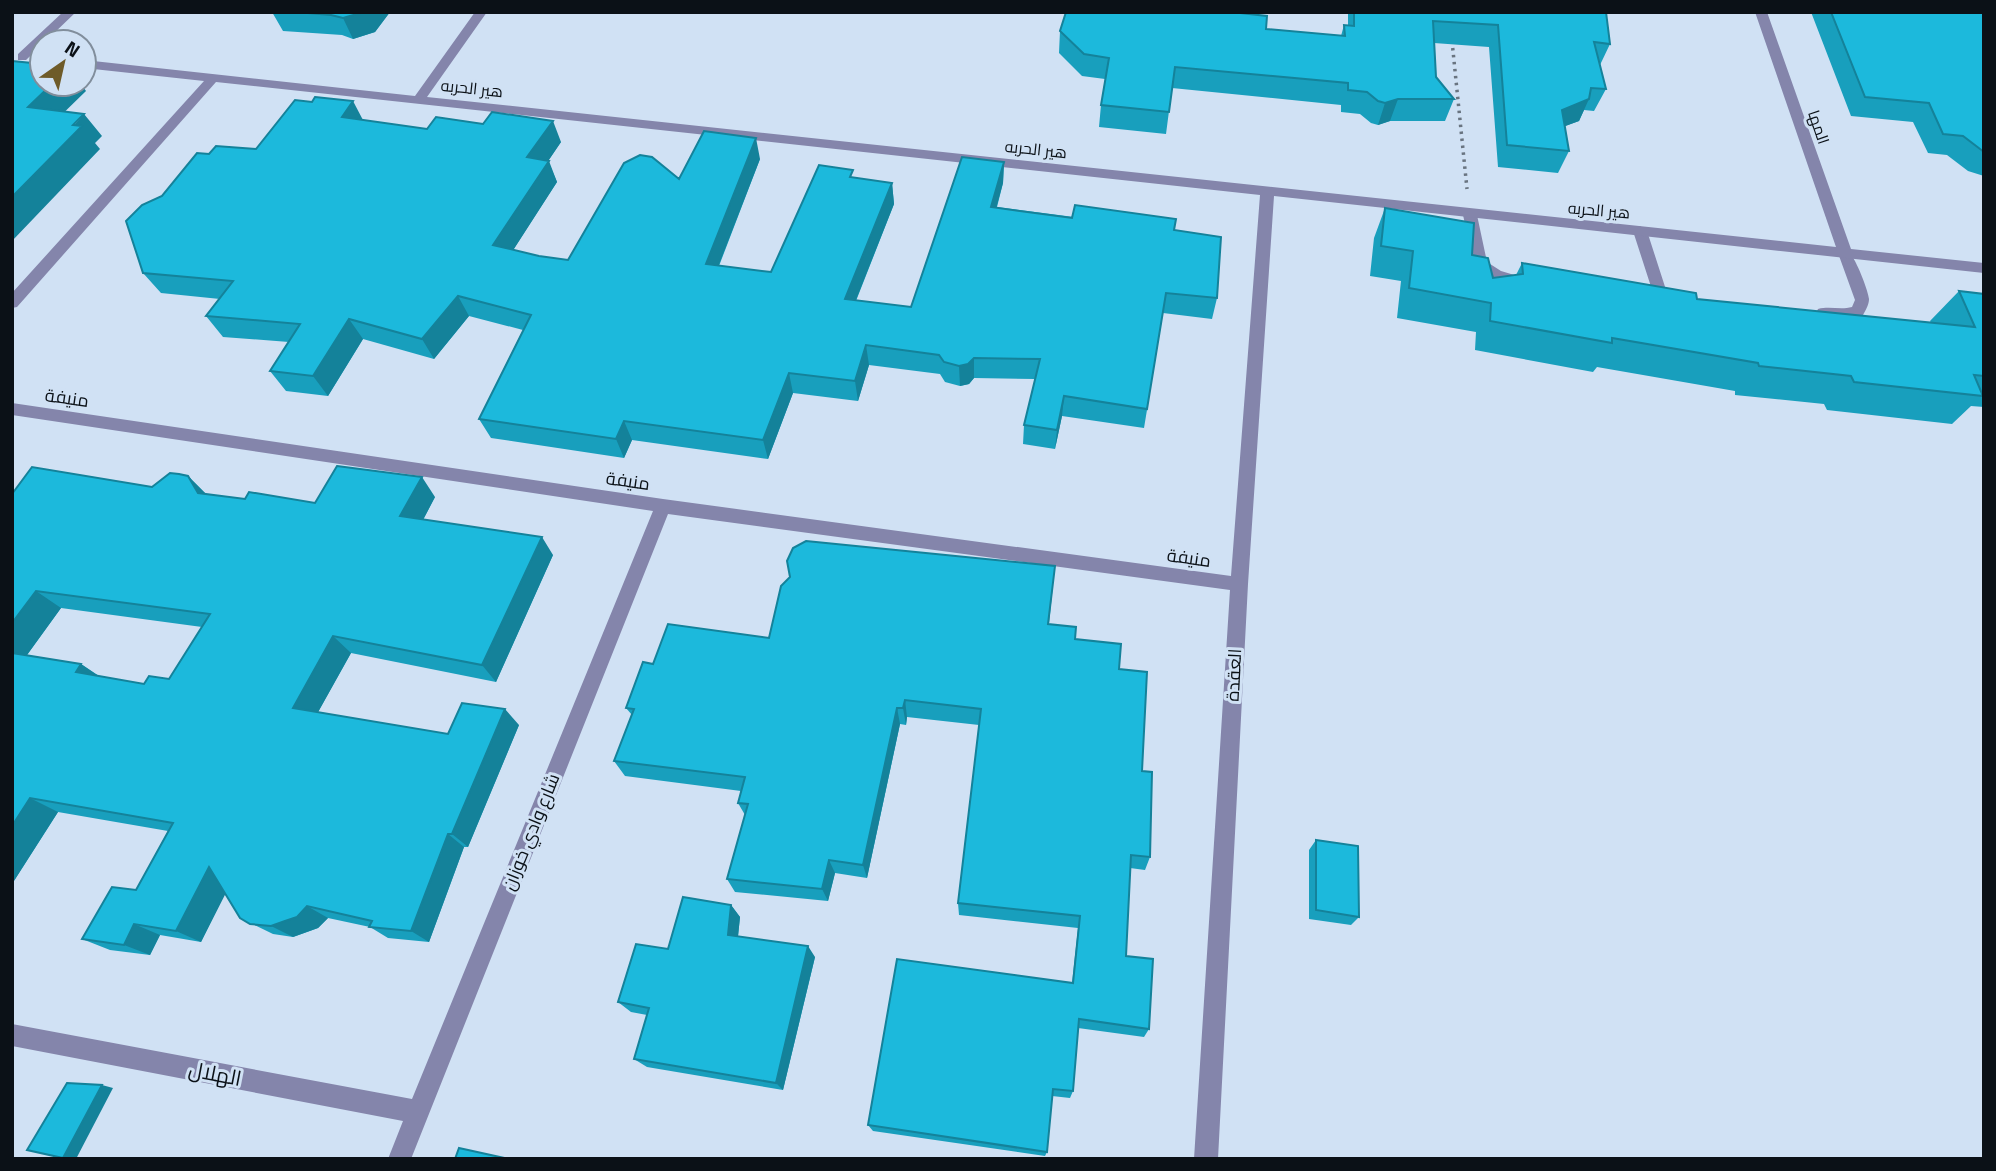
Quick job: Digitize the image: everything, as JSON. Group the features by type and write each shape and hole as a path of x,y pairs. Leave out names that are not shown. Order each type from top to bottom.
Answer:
{"street":[{"path":"17,57 70,12"},
{"path":"418,100 481,12"},
{"name":"المها","path":"1761,12 1862,300 1858,311 1840,315 1813,312"},
{"name":"هير الحربه","path":"98,66 1470,215 1984,268"},
{"path":"12,303 212,79"},
{"name":"العقدة","path":"1206,1159 1239,584 1267,192"},
{"path":"1470,215 1480,264 1496,275 1534,284"},
{"path":"1640,231 1661,296"},
{"name":"منيفة","path":"12,409 663,506 1239,584"},
{"name":"شارع وادي خوزان","path":"399,1159 663,506"},
{"name":"الهلال","path":"12,1035 418,1112"}],"path":[{"path":"1451,39 1470,215"}],"building":[{"path":"296,12 364,12 343,18"},
{"path":"1066,12 1231,12 1267,16 1266,29 1345,36 1344,25 1354,26 1354,12 1606,12 1610,44 1594,42 1606,89 1591,88 1589,99 1562,110 1569,151 1507,145 1498,25 1433,21 1436,77 1454,99 1398,99 1385,103 1367,92 1348,90 1348,83 1175,67 1169,112 1101,105 1109,58 1084,54 1060,31"},
{"path":"1831,12 1984,12 1984,152 1963,136 1943,134 1929,103 1865,97"},
{"path":"12,61 28,63 28,98 37,98 28,107 84,114 73,125 82,126 12,197"},
{"path":"315,97 353,101 342,117 427,129 436,117 483,124 492,112 553,121 527,157 549,161 493,245 539,256 568,260 624,163 640,155 652,157 679,179 704,131 756,138 706,264 771,272 819,165 853,170 850,177 892,183 845,299 911,307 962,157 1004,162 991,207 1072,218 1075,205 1176,219 1174,230 1221,237 1217,298 1166,293 1147,409 1064,396 1057,430 1024,425 1040,359 974,358 968,364 959,366 944,362 939,355 866,345 855,381 789,373 763,440 624,421 616,439 479,419 531,315 458,296 422,339 349,319 313,376 270,371 300,324 206,316 233,281 143,273 126,221 142,205 162,196 197,153 209,154 216,146 256,149 295,100 312,102"},
{"path":"1385,208 1474,223 1472,255 1488,258 1493,278 1523,274 1522,263 1696,293 1697,299 1975,327 1959,291 1984,294 1984,376 1974,375 1983,396 1854,382 1851,376 1759,366 1758,363 1612,338 1612,343 1490,321 1491,303 1409,288 1413,251 1381,246"},
{"path":"337,466 422,477 400,516 542,537 482,665 333,636 293,708 448,734 462,703 505,709 452,834 448,834 411,931 369,927 372,921 307,906 297,917 271,926 250,924 240,918 209,867 176,931 134,924 124,945 82,939 112,887 136,890 173,823 30,798 12,826 12,653 81,664 76,672 144,684 149,676 169,679 210,614 36,591 12,623 12,494 32,467 152,487 170,473 179,474 188,476 198,493 245,499 249,492 315,503"},
{"path":"806,541 1055,566 1048,624 1076,627 1075,639 1121,644 1119,669 1147,672 1142,771 1152,772 1150,857 1131,855 1126,956 1153,959 1149,1029 1079,1019 1073,1091 1053,1089 1047,1152 868,1125 897,959 1073,983 1080,916 958,903 981,709 905,700 903,708 897,708 863,865 829,860 822,889 727,879 748,804 738,803 745,777 614,761 634,709 626,708 643,662 653,664 668,624 769,638 781,586 790,577 787,561 793,548"},
{"path":"1316,840 1358,846 1359,917 1316,910"},
{"path":"683,897 731,905 728,935 808,946 776,1083 634,1059 649,1008 618,1002 636,944 668,949"},
{"path":"67,1083 102,1085 63,1158 27,1150"},
{"path":"459,1148 509,1159 455,1159"}]}
